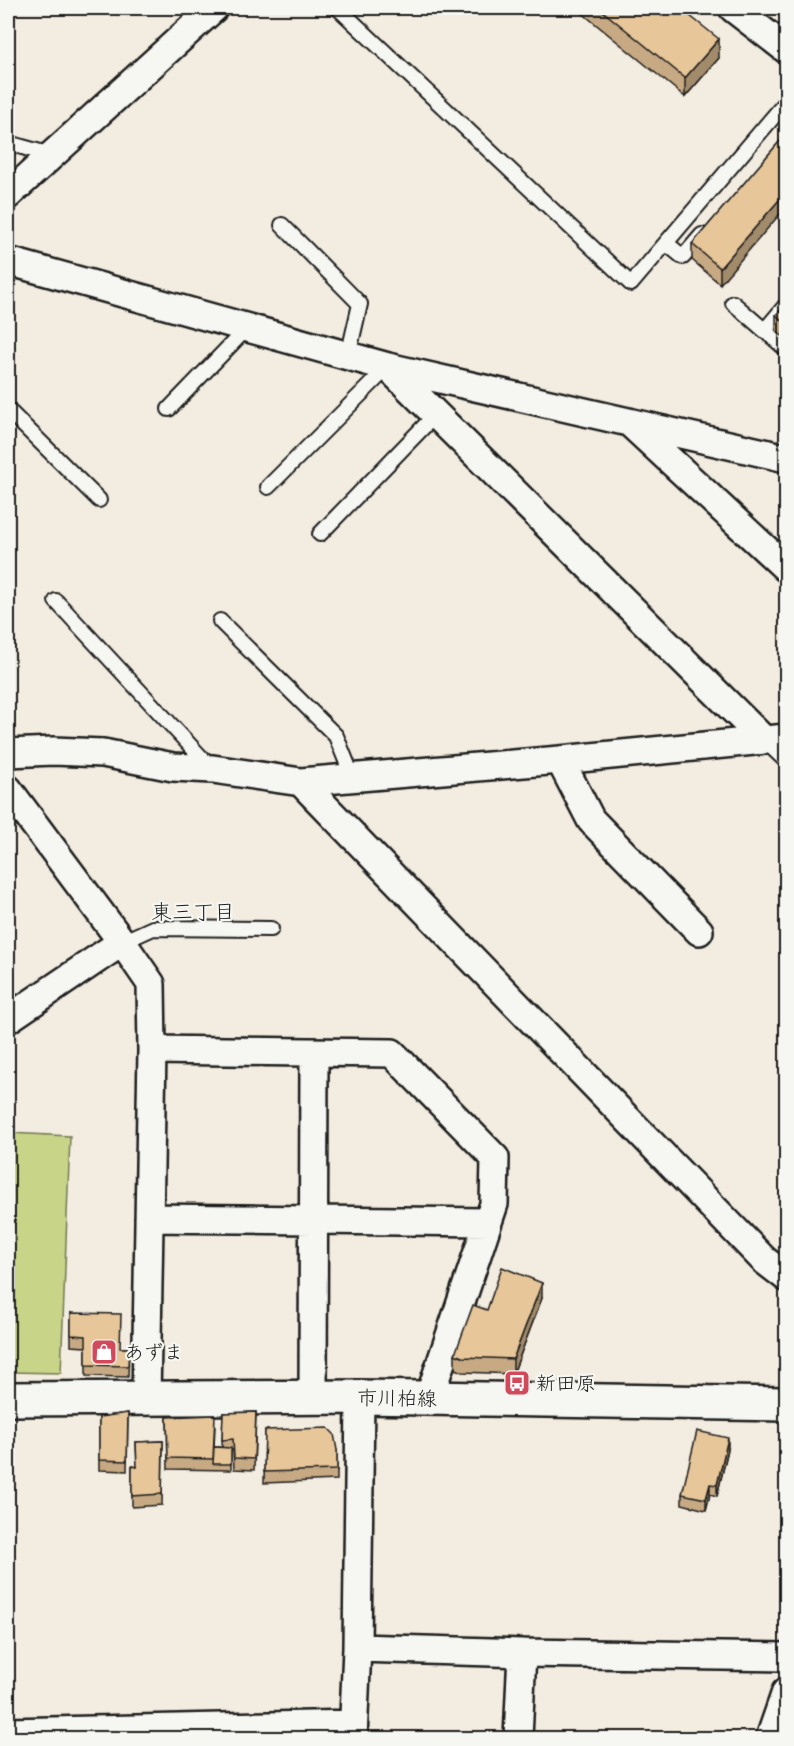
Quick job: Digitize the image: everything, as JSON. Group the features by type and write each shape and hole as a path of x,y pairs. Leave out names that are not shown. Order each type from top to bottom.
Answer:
{"main road":[{"name":"市川柏線","path":"8,1399 360,1397 786,1404"}],"street":[{"path":"8,195 214,8"},
{"path":"741,10 786,49"},
{"path":"8,261 388,367 786,458"},
{"path":"388,367 775,739"},
{"path":"628,422 786,568"},
{"path":"8,753 53,751 103,753 173,767 213,769 301,782 775,739"},
{"path":"560,760 591,820 699,931"},
{"path":"301,782 764,1260 786,1277"},
{"path":"8,789 151,984 146,1399"},
{"path":"8,1019 122,942"},
{"path":"152,1050 392,1053 495,1158 494,1204 429,1398"},
{"path":"313,1397 314,1053"},
{"path":"149,1218 488,1222"},
{"path":"8,1732 353,1731 357,1648 360,1397"},
{"path":"357,1648 786,1658"},
{"path":"518,1738 522,1653"},
{"path":"771,1738 786,1692"}],"lane":[{"path":"338,8 631,284 786,102"},
{"path":"8,142 51,155"},
{"path":"666,243 683,257 713,222"},
{"path":"282,225 360,304 348,356"},
{"path":"733,303 786,349"},
{"path":"765,330 786,305"},
{"path":"169,409 247,328"},
{"path":"268,487 388,367"},
{"path":"8,410 99,500"},
{"path":"320,534 436,414"},
{"path":"56,601 213,769"},
{"path":"220,621 336,736 353,778"},
{"path":"775,739 786,761"},
{"path":"122,942 153,927 271,929"}],"green space":[{"path":"8,1133 70,1136 61,1373 8,1372"}],"building":[{"path":"599,8 680,8 719,39 685,78"},
{"path":"786,134 786,192 720,268 692,244"},
{"path":"786,304 786,324 776,315"},
{"path":"502,1267 542,1283 513,1359 462,1357 455,1354 473,1305 487,1310"},
{"path":"71,1313 121,1314 120,1348 129,1348 128,1366 86,1365 86,1336 71,1335"},
{"path":"256,1412 254,1459 234,1458 233,1439 222,1440 223,1413"},
{"path":"128,1413 127,1461 99,1460 99,1417"},
{"path":"215,1415 213,1459 168,1458 167,1417"},
{"path":"328,1428 334,1434 337,1470 264,1472 265,1430"},
{"path":"697,1431 728,1438 717,1485 710,1484 706,1499 682,1494"},
{"path":"163,1441 162,1494 132,1496 132,1466 137,1467 136,1442"},
{"path":"214,1447 231,1448 231,1464 213,1464"}],"place":[{"name":"あずま","path":"104,1352"},
{"name":"新田原","path":"517,1383"}],"district":[{"name":"東三丁目","path":"193,912"}]}
